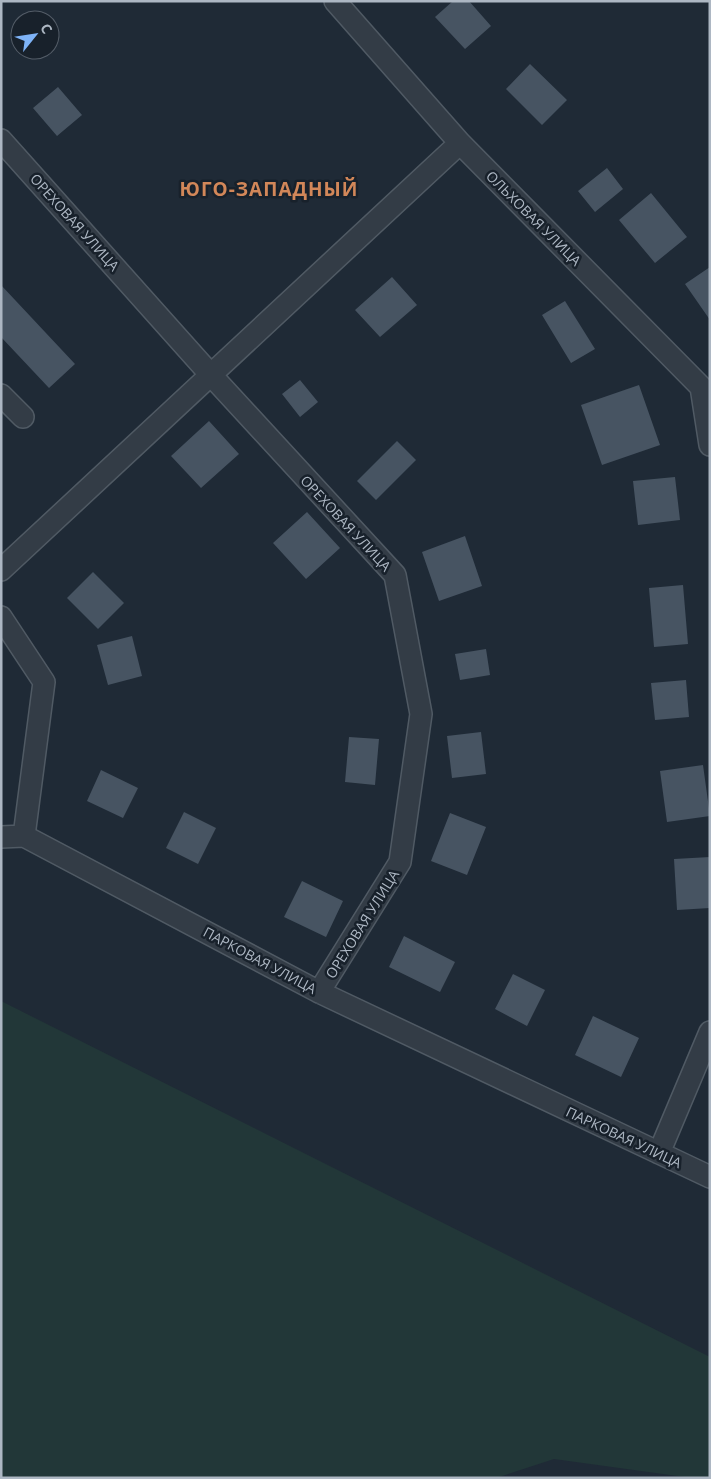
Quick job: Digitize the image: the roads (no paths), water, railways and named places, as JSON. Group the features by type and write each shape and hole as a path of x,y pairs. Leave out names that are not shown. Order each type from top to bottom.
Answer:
{"street":[{"name":"ОЛЬХОВАЯ УЛИЦА","path":"335,1 460,143 701,387 710,445"},
{"name":"ОРЕХОВАЯ УЛИЦА","path":"1,140 210,374 395,575 421,714 400,862 319,992"},
{"path":"1,570 460,143"},
{"path":"1,395 23,417"},
{"path":"1,617 44,682 24,836 1,837"},
{"name":"ПАРКОВАЯ УЛИЦА","path":"24,836 319,992 710,1177"},
{"path":"659,1153 710,1032"}],"district":[{"name":"ЮГО-ЗАПАДНЫЙ","path":"269,189"}]}
